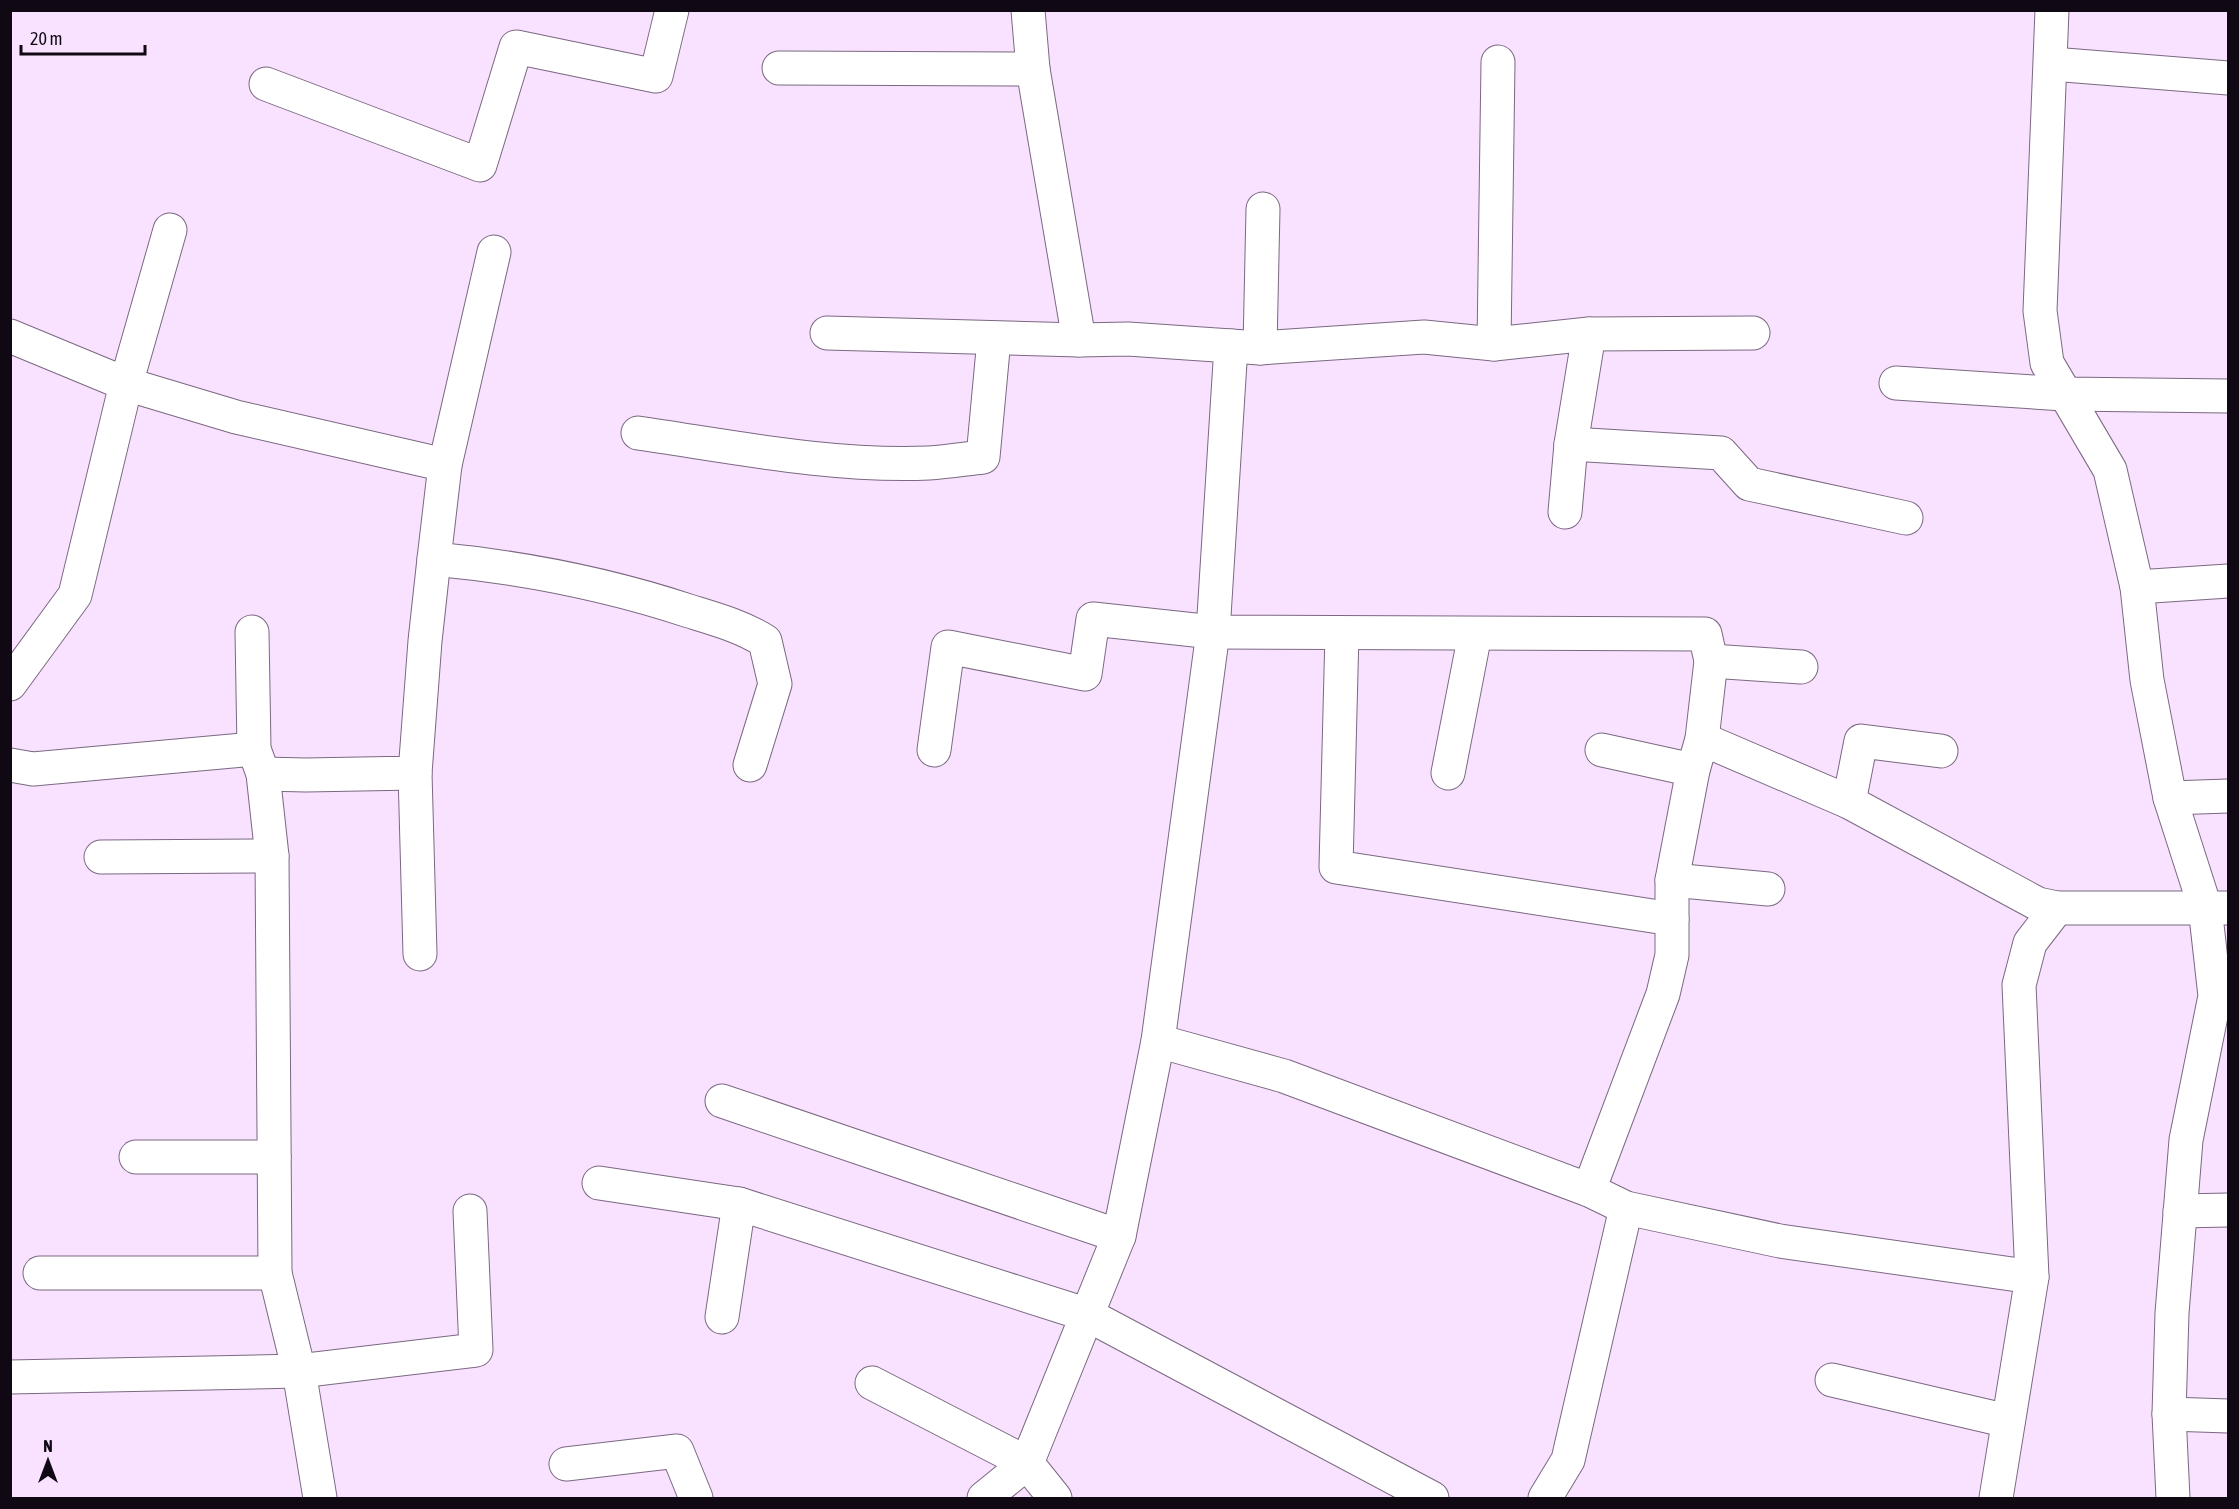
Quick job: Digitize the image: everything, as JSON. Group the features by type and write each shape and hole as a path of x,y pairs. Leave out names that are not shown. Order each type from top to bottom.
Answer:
{"street":[{"path":"266,84 480,165 516,47 656,76 672,10"},
{"path":"1028,10 1033,69 1079,340"},
{"path":"2052,10 2052,64 2040,311 2048,363 2110,470 2138,587 2147,680 2170,798 2217,907 2215,996 2186,1140 2172,1313 2169,1414 2173,1498"},
{"path":"1494,344 1498,62"},
{"path":"2052,64 2229,78"},
{"path":"779,68 1033,69"},
{"path":"984,1498 1027,1463 1119,1236 1158,1041 1213,632 1263,210"},
{"path":"10,684 75,595 126,384 170,230"},
{"path":"420,954 415,773 425,640 445,465 494,252"},
{"path":"827,333 994,339 1128,339 1245,347 1424,337 1494,344 1588,334 1753,333"},
{"path":"1565,512 1571,444 1588,334"},
{"path":"10,336 126,384 236,417 445,465"},
{"path":"638,433 768,453 864,462 929,463 983,458 994,339"},
{"path":"1896,383 2064,394 2229,396"},
{"path":"1571,444 1721,453 1749,484 1906,518"},
{"path":"434,559 483,564 636,594 747,630 765,641 775,684 750,765"},
{"path":"2138,587 2229,581"},
{"path":"934,750 948,647 1085,674 1093,619 1213,632 1705,634 1712,661 1697,754 1672,880 1672,955 1663,994 1588,1190"},
{"path":"252,632 259,761 272,856 275,1273 299,1371 320,1498"},
{"path":"1342,633 1336,867 1672,919"},
{"path":"1448,773 1475,634"},
{"path":"1712,661 1802,667"},
{"path":"1849,802 1861,741 1941,751"},
{"path":"1602,750 1697,754 1849,802 2038,904 2057,908 2217,907"},
{"path":"10,765 33,769 259,761 415,773"},
{"path":"2170,798 2229,796"},
{"path":"101,857 272,856"},
{"path":"1672,880 1768,889"},
{"path":"1996,1498 2032,1277 2019,985 2030,943 2057,908"},
{"path":"1158,1041 1284,1076 1588,1190 1626,1208 1779,1241 2032,1277"},
{"path":"722,1101 1119,1236"},
{"path":"136,1157 274,1157"},
{"path":"598,1184 739,1204 1088,1316 1432,1498"},
{"path":"722,1317 739,1204"},
{"path":"1545,1498 1568,1461 1626,1208"},
{"path":"2180,1211 2229,1210"},
{"path":"10,1377 299,1371 476,1350 470,1211"},
{"path":"40,1273 275,1273"},
{"path":"1832,1380 2008,1421"},
{"path":"872,1383 1027,1463 1054,1498"},
{"path":"2169,1414 2229,1416"},
{"path":"566,1464 677,1451 696,1498"}]}
